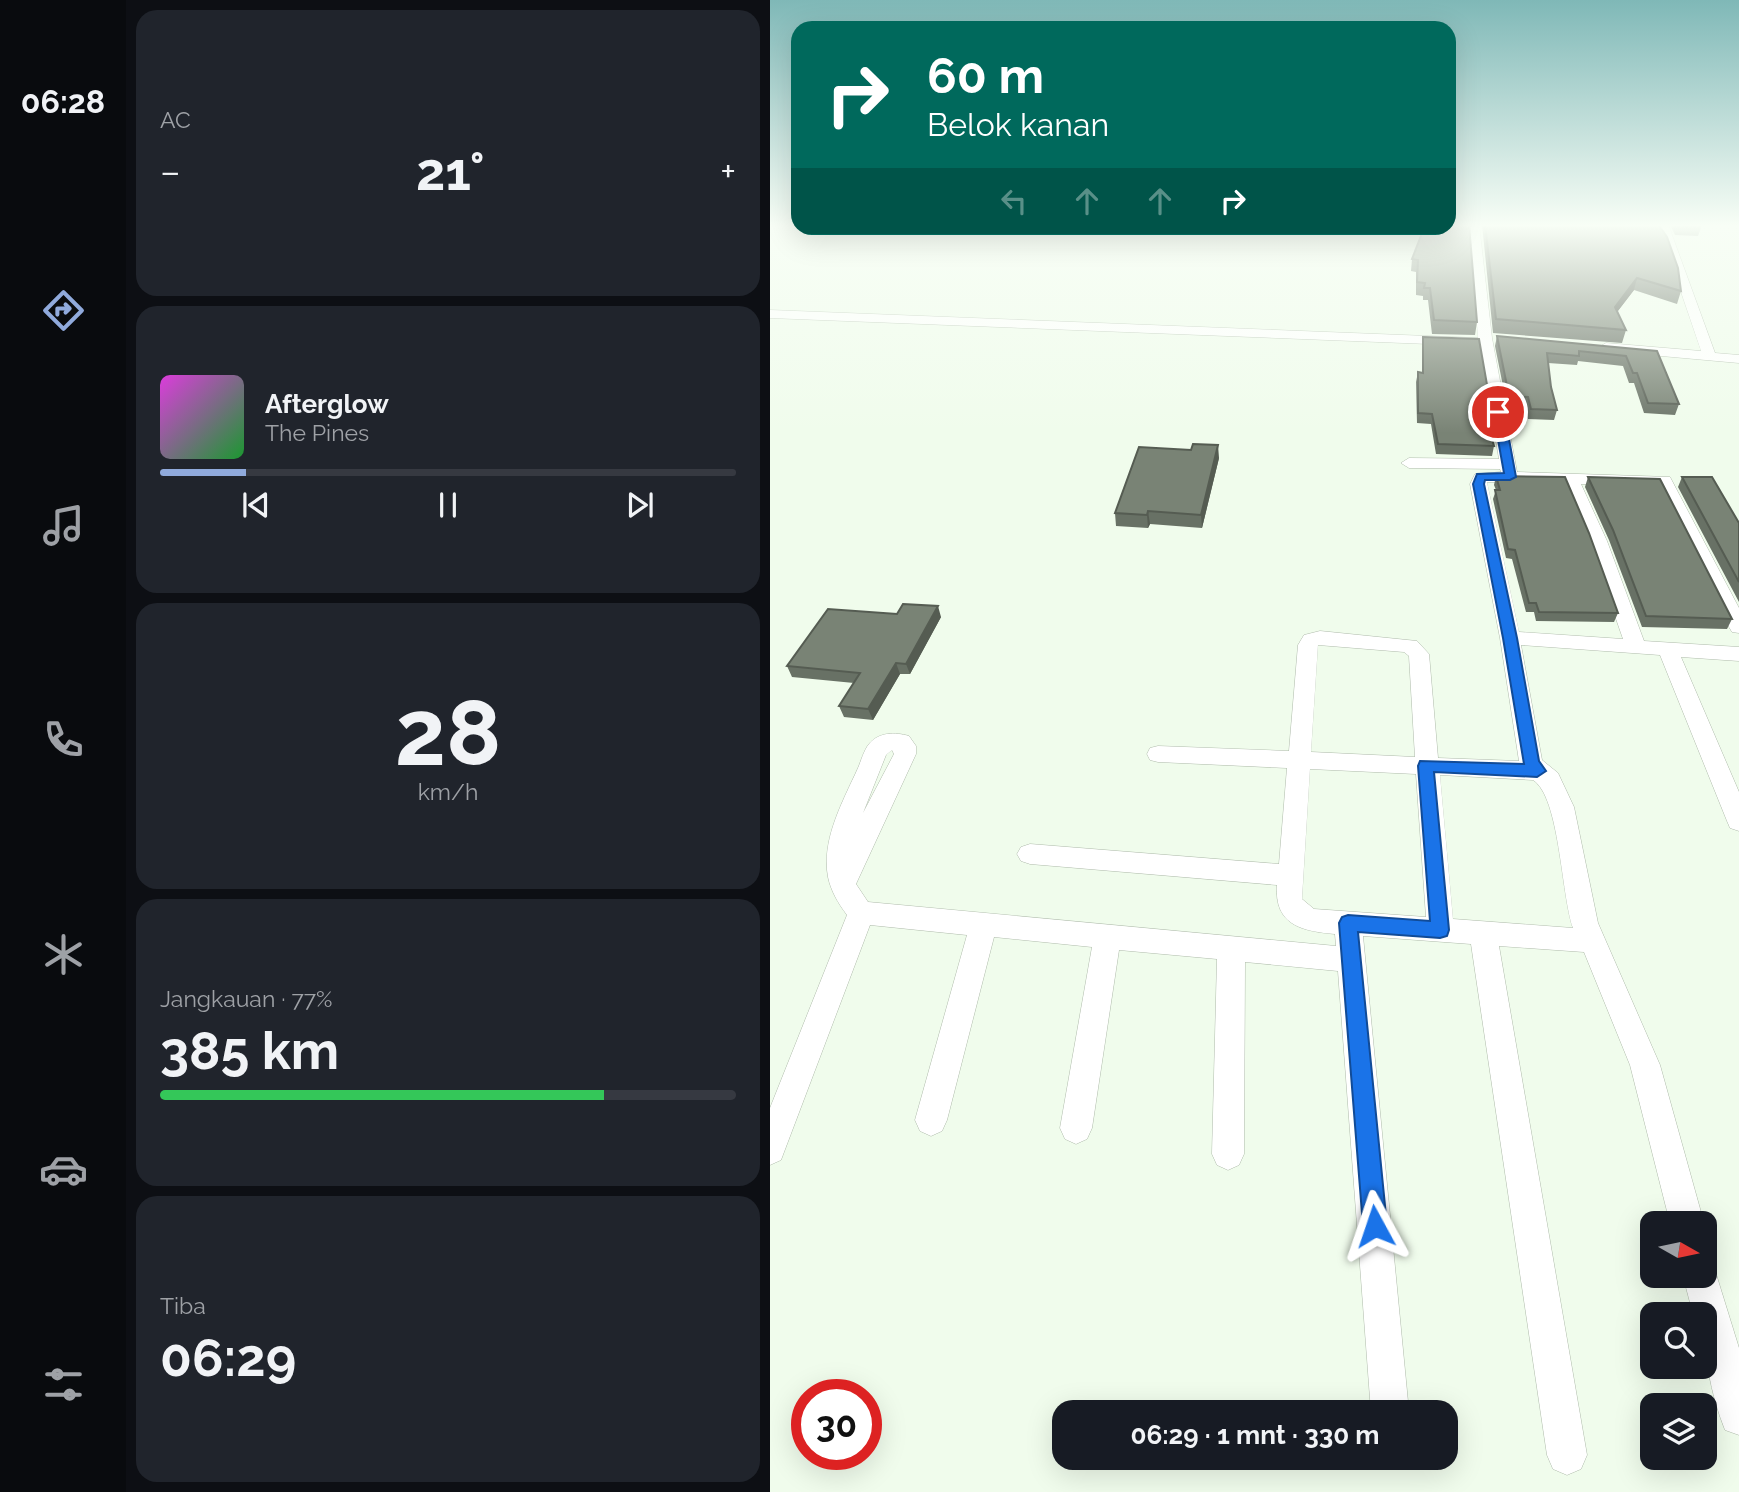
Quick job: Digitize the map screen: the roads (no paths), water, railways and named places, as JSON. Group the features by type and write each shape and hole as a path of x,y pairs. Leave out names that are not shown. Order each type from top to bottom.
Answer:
{"street":[{"path":"1483,294 1509,470"},
{"path":"1687,294 1709,355"},
{"path":"770,314 1489,340"},
{"path":"1595,346 1739,359"},
{"path":"1409,463 1509,470 1570,478 1664,481 1739,627"},
{"path":"1509,470 1481,477 1478,484 1510,638 1531,762 1537,771 1550,779 1562,807 1584,923 1645,1065 1684,1211"},
{"path":"1570,478 1598,541 1636,646"},
{"path":"1440,930 1419,654 1410,646 1320,638 1311,640 1308,645 1298,760 1291,876 1290,899 1295,911 1309,920 1440,930 1591,941"},
{"path":"1510,638 1739,654"},
{"path":"1667,648 1739,819"},
{"path":"843,884 870,822 905,754 905,746 901,742 887,742 877,750 841,843 839,866 843,884 852,905 861,913 1352,960"},
{"path":"1158,754 1537,771"},
{"path":"1030,854 1291,876"},
{"path":"770,1149 861,913"},
{"path":"1348,923 1389,1400"},
{"path":"931,1120 984,925"},
{"path":"1483,933 1567,1455"},
{"path":"1076,1128 1107,937"},
{"path":"1228,1154 1231,948"},
{"path":"1704,1288 1739,1416"}]}
